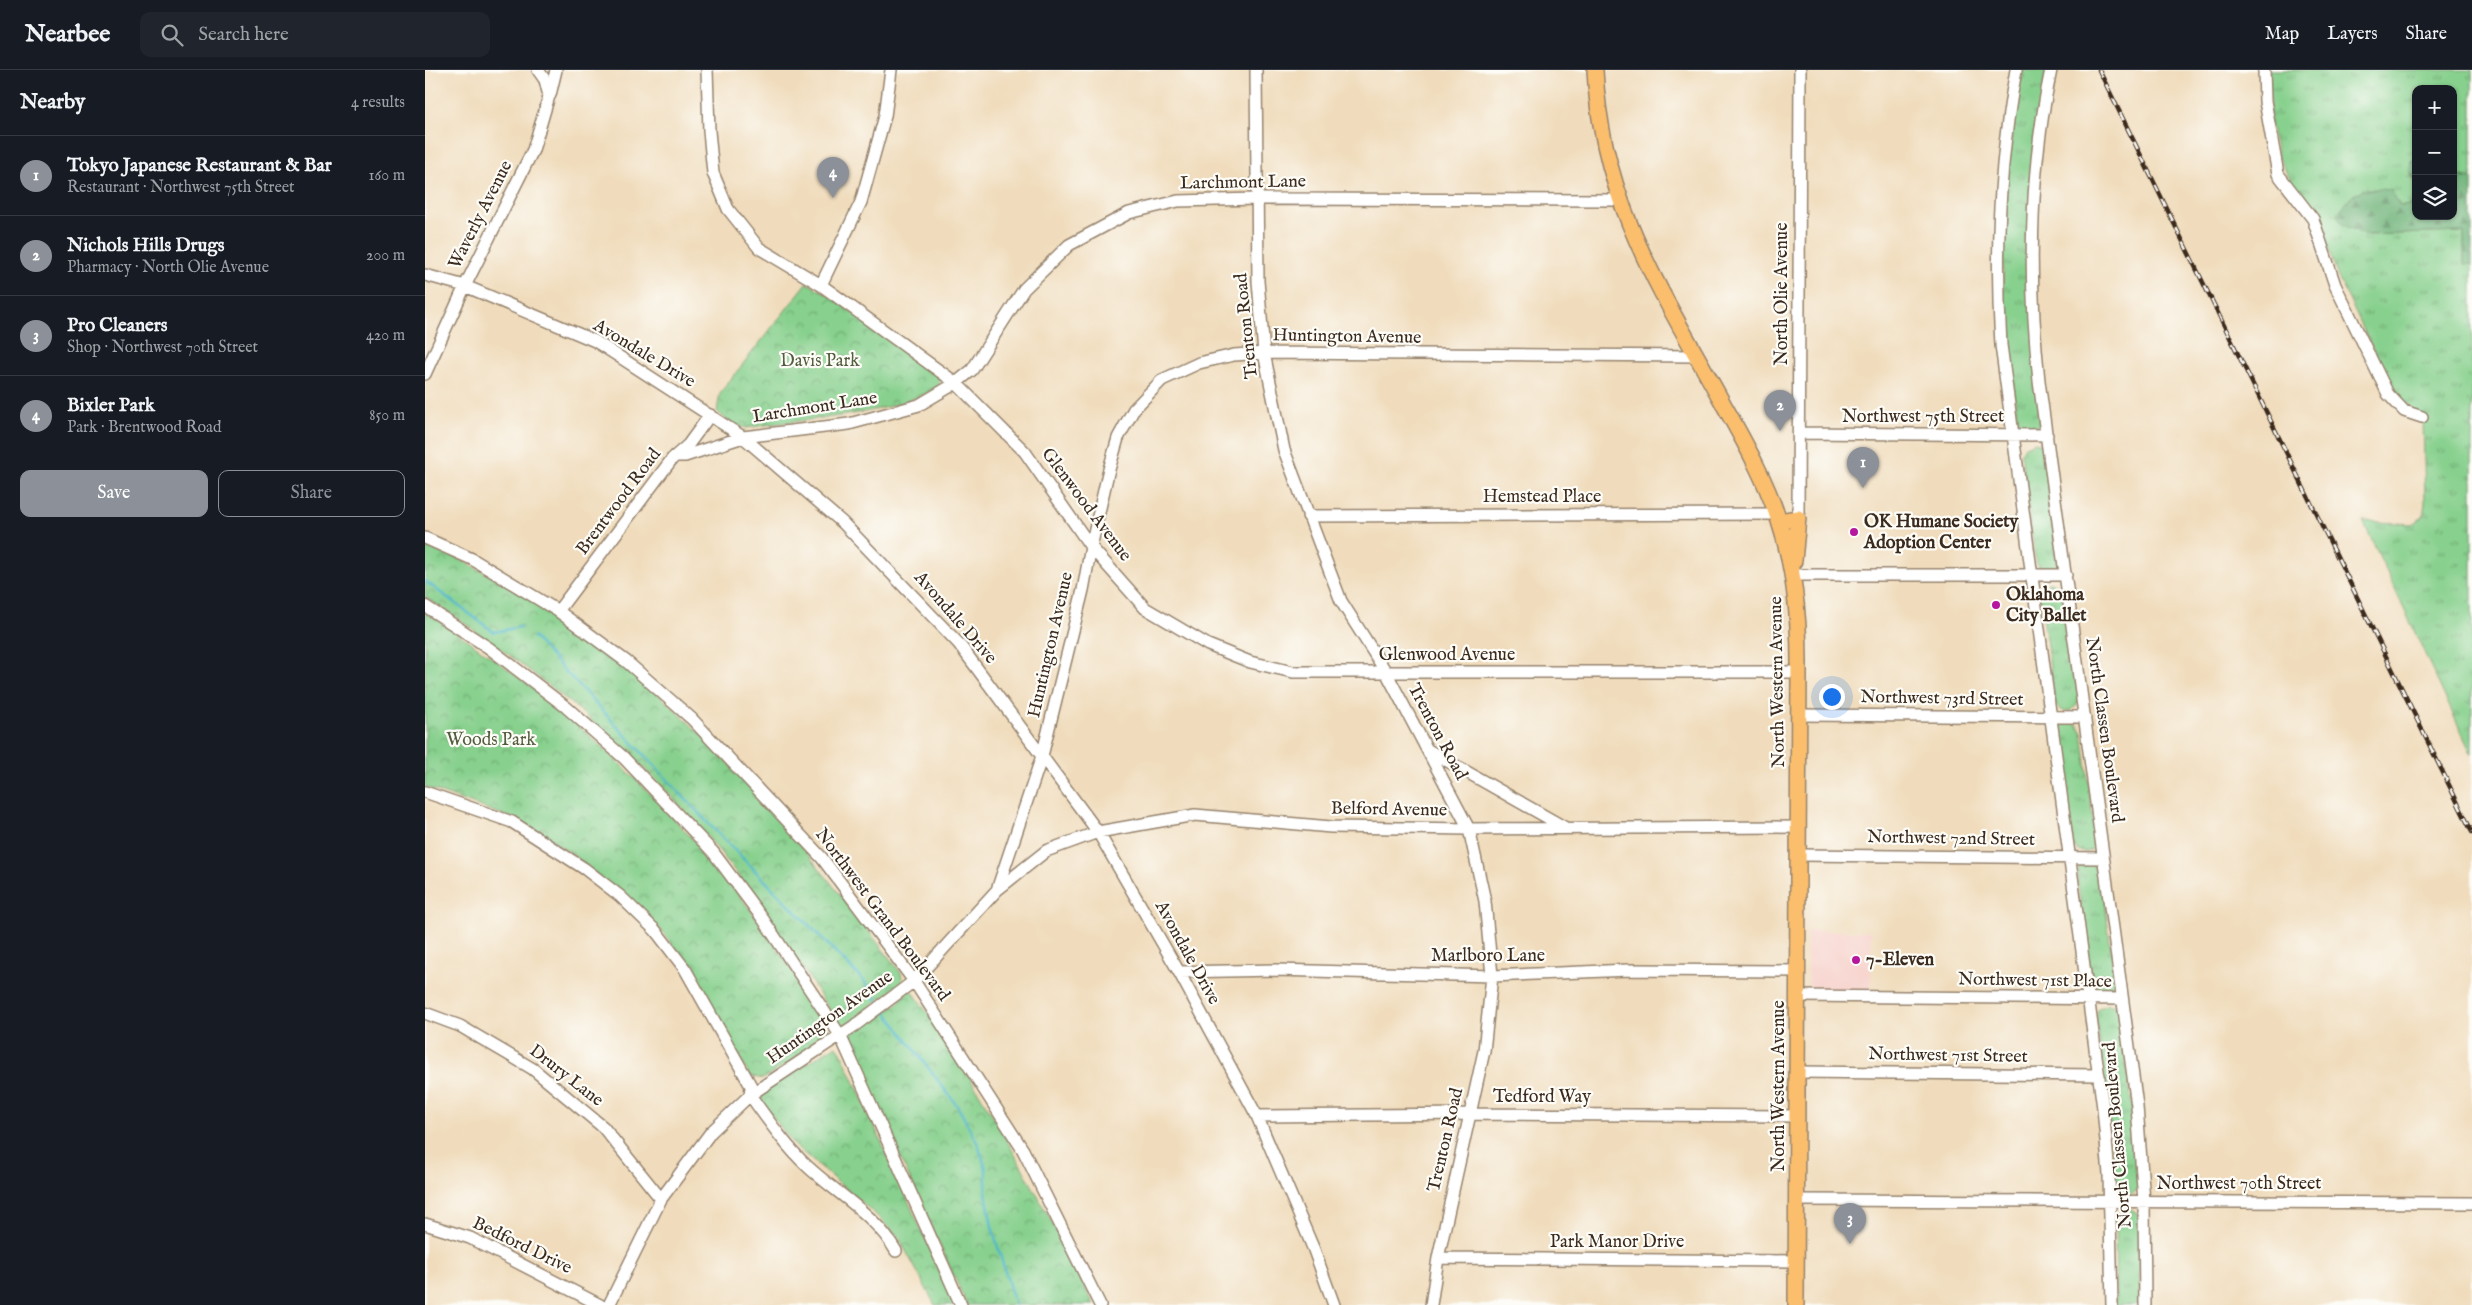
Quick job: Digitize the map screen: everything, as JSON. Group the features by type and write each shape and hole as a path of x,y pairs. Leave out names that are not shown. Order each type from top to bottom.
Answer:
{"main road":[{"name":"North Western Avenue","path":"1595,70 1603,137 1619,200 1643,256 1756,463 1778,517 1793,575 1799,637 1796,1305"},
{"path":"1778,517 1798,518 1793,575"}],"street":[{"path":"538,70 545,80 549,96"},
{"name":"Waverly Avenue","path":"425,374 465,286 533,150 556,70"},
{"name":"Glenwood Avenue","path":"707,70 713,174 728,209 759,248 821,285 956,383 1025,452 1091,547 1145,608 1208,645 1250,662 1293,672 1799,672"},
{"path":"821,285 861,202 885,116 891,70"},
{"name":"Trenton Road","path":"1256,70 1258,281 1264,353 1284,450 1341,601 1386,672 1469,829 1485,901 1492,976 1484,1050 1438,1258 1431,1305"},
{"name":"North Olie Avenue","path":"1798,518 1800,70"},
{"name":"North Classen Boulevard","path":"2016,70 2003,151 1997,257 2001,345 2099,1075 2111,1202 2112,1305"},
{"name":"North Classen Boulevard","path":"2051,70 2038,140 2031,249 2036,350 2137,1106 2144,1202 2145,1305"},
{"path":"2264,70 2265,101 2278,174 2313,219 2335,285 2388,394 2404,411 2422,417"},
{"name":"Larchmont Lane","path":"675,456 685,456 743,437 849,424 919,406 973,370 1024,289 1069,245 1129,213 1178,201 1257,199 1619,200"},
{"name":"Avondale Drive","path":"425,276 465,286 595,341 743,437 843,523 959,644 1098,832 1179,972 1257,1116 1314,1250 1335,1305"},
{"name":"Huntington Avenue","path":"609,1305 661,1199 711,1132 750,1095 877,1010 914,981 997,890 1042,756 1118,438 1134,409 1161,380 1199,363 1234,355 1264,353 1697,356"},
{"name":"Brentwood Road","path":"558,611 675,456 688,445 710,415"},
{"name":"Northwest 75th Street","path":"1799,434 2047,435"},
{"name":"Hemstead Place","path":"1308,516 1778,517"},
{"name":"Northwest Grand Boulevard","path":"425,538 472,559 558,611 627,662 692,719 822,858 914,981 1023,1150 1100,1305"},
{"path":"1793,575 2066,575"},
{"path":"425,606 489,648 566,707 624,758 713,852 763,919 840,1035 961,1305"},
{"name":"Northwest 73rd Street","path":"1799,715 2085,718"},
{"path":"1427,749 1566,828"},
{"path":"425,792 512,822 582,866 620,896 655,930 685,969 751,1086 750,1095 788,1147 809,1168 886,1233 896,1250"},
{"name":"Belford Avenue","path":"997,890 1046,851 1098,832 1195,815 1331,827 1469,829 1799,827"},
{"name":"Northwest 72nd Street","path":"1799,855 2103,858"},
{"name":"Marlboro Lane","path":"1179,972 1276,970 1492,976 1629,970 1798,971"},
{"name":"Northwest 71st Place","path":"1798,996 2122,999"},
{"name":"Drury Lane","path":"425,1013 460,1026 533,1069 603,1127 661,1199"},
{"name":"Northwest 71st Street","path":"1797,1072 2099,1075"},
{"name":"Tedford Way","path":"1257,1116 1471,1114 1798,1116"},
{"name":"Northwest 70th Street","path":"1797,1200 2472,1203"},
{"name":"Bedford Drive","path":"425,1224 470,1238 601,1305"},
{"name":"Park Manor Drive","path":"1438,1258 1797,1261"}],"shaded area":[{"path":"1807,931 1871,931 1871,992 1817,991 1811,988 1808,981"}],"green space":[{"path":"2023,70 2046,70 2032,162 2041,420 2035,430 2025,430 2018,424 2008,348 2003,273 2006,186 2013,127"},
{"path":"2269,70 2472,70 2472,179 2457,174 2457,85 2412,85 2412,202 2411,205 2400,206 2365,235 2464,232 2464,263 2472,264 2472,755 2363,521 2412,524 2423,517 2425,503 2423,420 2394,392 2337,275 2319,218 2292,183 2278,156 2270,125"},
{"path":"2412,161 2412,175 2409,171"},
{"path":"2457,174 2472,179 2472,264 2464,264 2464,232 2365,235 2342,224 2337,214 2349,199 2359,191 2372,189 2391,190 2400,206 2411,205 2412,203 2412,220 2457,220"},
{"name":"Davis Park","path":"807,283 827,294 938,374 940,381 937,388 891,406 843,416 746,428 734,424 723,417 717,411 720,393"},
{"path":"2035,442 2040,444 2043,449 2058,564 2050,572 2039,568 2036,563 2021,453 2025,446"},
{"name":"Woods Park","path":"425,542 500,581 572,627 607,652 672,707 729,764 780,821 830,881 901,973 903,982 849,1023 842,1026 837,1022 756,899 721,853 672,797 640,764 572,704 499,648 425,597"},
{"path":"2050,582 2062,587 2079,700 2074,708 2068,711 2061,710 2055,704 2040,595 2041,589"},
{"name":"Woods Park","path":"425,612 515,674 557,708 638,781 676,820 712,861 757,919 828,1027 829,1037 763,1079 750,1076 680,954 660,929 572,854 538,832 515,819 425,787"},
{"path":"2069,722 2078,725 2082,731 2096,844 2087,852 2077,850 2072,843 2058,731 2061,726"},
{"path":"2090,863 2101,871 2115,981 2113,989 2107,993 2095,990 2091,985 2077,876 2079,867"},
{"path":"908,991 913,992 939,1029 987,1106 1053,1224 1094,1305 967,1305 848,1042 852,1033 896,1005"},
{"path":"2108,1004 2115,1006 2120,1012 2134,1123 2138,1189 2129,1197 2118,1194 2114,1186 2111,1135 2096,1017 2098,1009"},
{"path":"835,1046 840,1050 955,1305 935,1305 899,1238 874,1213 793,1144 762,1101 762,1092"},
{"path":"2129,1208 2136,1212 2139,1219 2140,1305 2116,1305 2115,1219 2121,1210"}],"waterway":[{"path":"425,581 494,632 520,627"},
{"path":"533,637 709,824 864,981 879,1003"},
{"path":"884,1009 958,1107 977,1142 986,1169 986,1193 992,1227 1015,1305"}],"railway":[{"path":"2099,70 2472,832"}],"place":[{"name":"Bixler Park","path":"833,198"},
{"name":"Nichols Hills Drugs","path":"1780,431"},
{"name":"Tokyo Japanese Restaurant & Bar","path":"1863,488"},
{"name":"OK Humane Society Adoption Center","path":"1854,532"},
{"name":"Oklahoma City Ballet","path":"1996,605"},
{"name":"7-Eleven","path":"1856,960"},
{"name":"Pro Cleaners","path":"1850,1244"}]}
